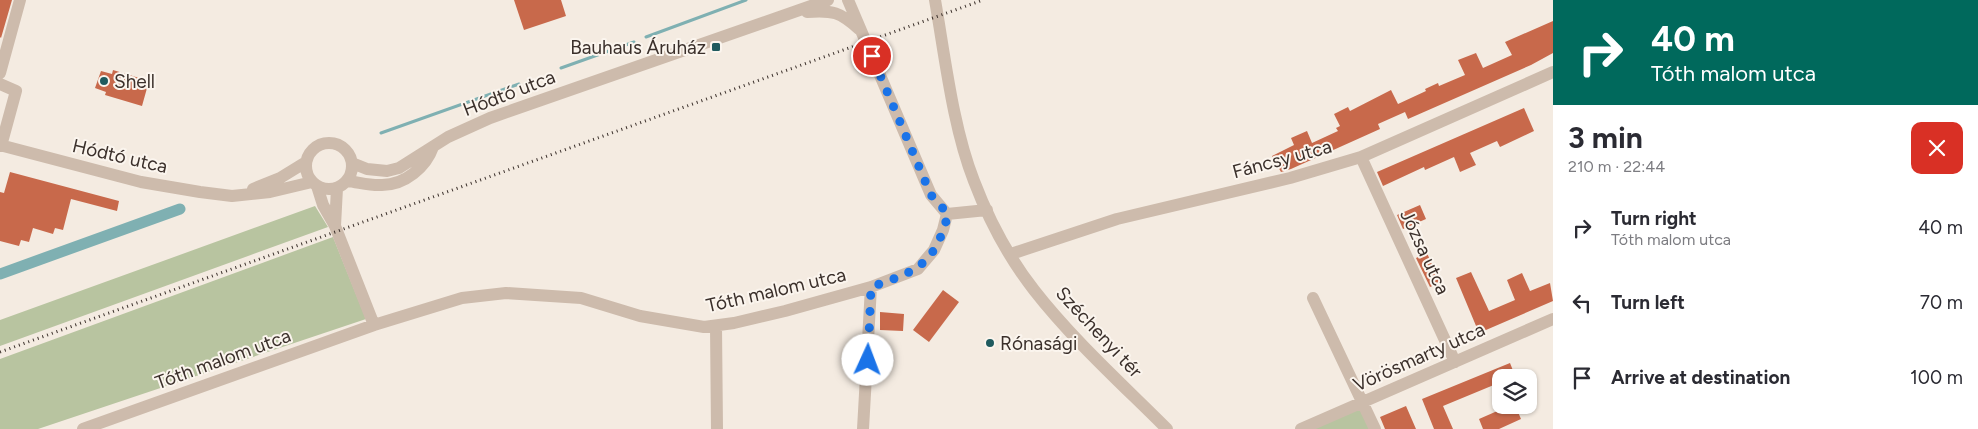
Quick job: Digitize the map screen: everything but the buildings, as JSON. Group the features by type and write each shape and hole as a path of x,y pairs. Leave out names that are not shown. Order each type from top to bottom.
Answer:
{"street":[{"path":"0,73 20,0"},
{"name":"Hódtó utca","path":"352,162 368,169 387,171 399,168 448,137 490,118 828,0"},
{"path":"848,0 931,195 948,214 987,210"},
{"name":"Széchenyi tér","path":"935,0 960,131 973,180 987,210 1032,288 1063,324 1167,429"},
{"path":"782,15 830,11 844,16 860,29"},
{"name":"Fáncsy utca","path":"1011,254 1117,219 1290,178 1361,157 1553,72"},
{"path":"0,84 16,91 0,146"},
{"path":"335,226 342,185 352,169 352,162 346,150 330,143 313,150 306,162 308,176 315,184 325,189 342,185 384,186 400,180 415,173 429,159 432,147"},
{"name":"Hódtó utca","path":"0,146 141,182 232,196 315,184"},
{"name":"Józsa utca","path":"1361,157 1454,362"},
{"name":"Hódtó utca","path":"232,196 280,178 306,162"},
{"path":"315,184 322,205 335,226 374,325"},
{"name":"Tóth malom utca","path":"83,429 374,325 462,298 506,293 581,298 640,316 682,325 716,326 786,311 871,287 918,269 934,250 944,230 948,214"},
{"path":"863,429 871,287"},
{"path":"1313,298 1375,429"},
{"name":"Vörösmarty utca","path":"1301,429 1553,319"},
{"path":"716,326 717,429"}],"green space":[{"path":"315,206 328,227 0,346 0,320"},
{"path":"333,237 366,319 38,429 0,429 0,359"},
{"path":"1363,402 1375,429 1301,429"}],"waterway":[{"path":"646,37 746,0"},
{"path":"561,68 634,42"},
{"path":"381,133 519,84"},
{"path":"0,274 180,209"}],"railway":[{"path":"0,352 983,0"}],"place":[{"name":"Bauhaus Áruház","path":"716,47"},
{"name":"Shell","path":"104,81"},
{"name":"Rónasági","path":"990,343"}],"route":[{"path":"868,360 871,287 918,269 934,250 944,230 948,214 931,195 872,56"}]}
